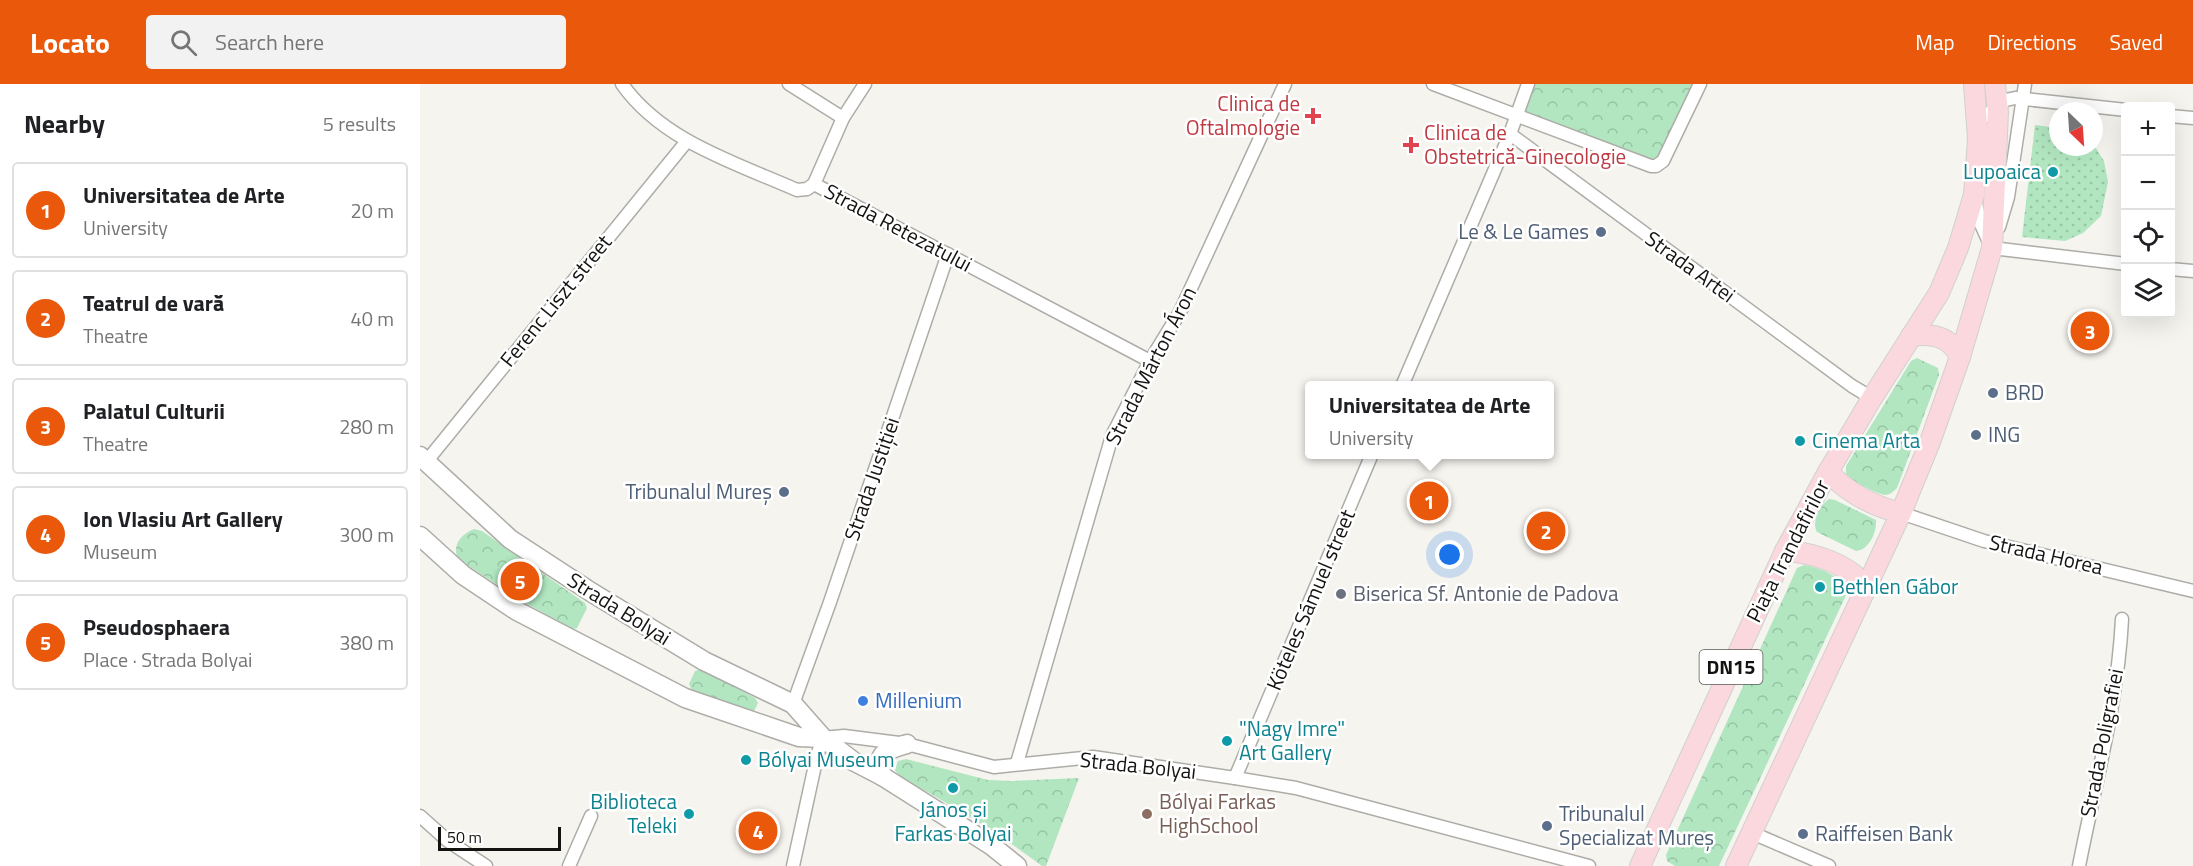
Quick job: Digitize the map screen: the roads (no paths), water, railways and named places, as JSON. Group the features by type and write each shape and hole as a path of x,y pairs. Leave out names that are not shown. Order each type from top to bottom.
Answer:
{"main road":[{"name":"DN15","path":"1974,84 1978,139 1974,195"},
{"path":"1736,866 1901,513 1930,442 1960,357 1992,248 1998,106 1995,84"},
{"name":"Piața Trandafirilor","path":"1640,866 1785,551 1872,398 1939,293 1958,248 1974,195"},
{"path":"1911,336 1927,334 1941,338 1955,348 1960,357"},
{"path":"1828,472 1842,487 1870,504 1901,513"},
{"path":"1785,551 1799,552 1841,567 1855,576 1865,590"}],"street":[{"name":"Strada Retezatului","path":"622,84 634,101 651,116 687,141 797,190 807,189 814,184 1150,361"},
{"path":"789,84 843,118"},
{"path":"814,184 843,118 865,84"},
{"name":"Strada Márton Áron","path":"1017,763 1112,436 1150,361 1180,312 1285,84"},
{"path":"1433,84 1646,164 1656,165 1663,161 1700,84"},
{"path":"1404,381 1510,134 1528,84"},
{"path":"2018,84 2024,97"},
{"path":"1992,248 2008,197 2025,84"},
{"path":"1977,122 2006,100 2024,97 2121,109"},
{"path":"2175,116 2193,118"},
{"name":"Strada Artei","path":"1510,134 1851,386 1872,398"},
{"name":"Ferenc Liszt street","path":"423,459 687,141"},
{"path":"1974,195 1980,222 1992,248"},
{"path":"1992,248 2121,263"},
{"name":"Strada Justiției","path":"793,704 834,591 948,254"},
{"path":"2175,270 2193,272"},
{"name":"Strada Bolyai","path":"423,459 462,497 519,545 704,661 793,704 824,738 853,762 882,776 992,846 1017,866"},
{"name":"Köteles Sámuel street","path":"1235,778 1370,459"},
{"name":"Strada Horea","path":"1901,513 1984,541 2193,591"},
{"name":"Strada Bolyai","path":"421,540 463,575 517,610 685,698 799,736 824,738 844,736 907,744 994,767 1093,757 1296,788 1588,866"},
{"name":"Strada Poligrafiei","path":"2079,866 2109,716 2121,642 2122,619"},
{"path":"764,724 793,704"},
{"path":"793,866 817,756 824,738"},
{"path":"882,776 879,767 880,758 886,750 907,744"},
{"path":"420,816 448,840 486,866"},
{"path":"569,866 591,816"},
{"path":"1750,832 1829,866"}],"place":[{"name":"Clinica de Oftalmologie","path":"1313,116"},
{"name":"Clinica de Obstetrică-Ginecologie","path":"1411,145"},
{"name":"Lupoaica","path":"2053,172"},
{"name":"Le & Le Games","path":"1601,232"},
{"name":"Palatul Culturii","path":"2090,331"},
{"name":"BRD","path":"1993,393"},
{"name":"ING","path":"1976,435"},
{"name":"Cinema Arta","path":"1800,441"},
{"name":"Tribunalul Mureș","path":"784,492"},
{"name":"Universitatea de Arte","path":"1429,501"},
{"name":"Teatrul de vară","path":"1546,531"},
{"name":"Pseudosphaera","path":"520,581"},
{"name":"Bethlen Gábor","path":"1820,587"},
{"name":"Biserica Sf. Antonie de Padova","path":"1341,594"},
{"name":"Millenium","path":"863,701"},
{"name":"\"Nagy Imre\" Art Gallery","path":"1227,741"},
{"name":"Bólyai Museum","path":"746,760"},
{"name":"János și Farkas Bolyai","path":"953,788"},
{"name":"Biblioteca Teleki","path":"689,814"},
{"name":"Bólyai Farkas HighSchool","path":"1147,814"},
{"name":"Tribunalul Specializat Mureș","path":"1547,826"},
{"name":"Ion Vlasiu Art Gallery","path":"758,831"},
{"name":"Raiffeisen Bank","path":"1803,834"}]}
